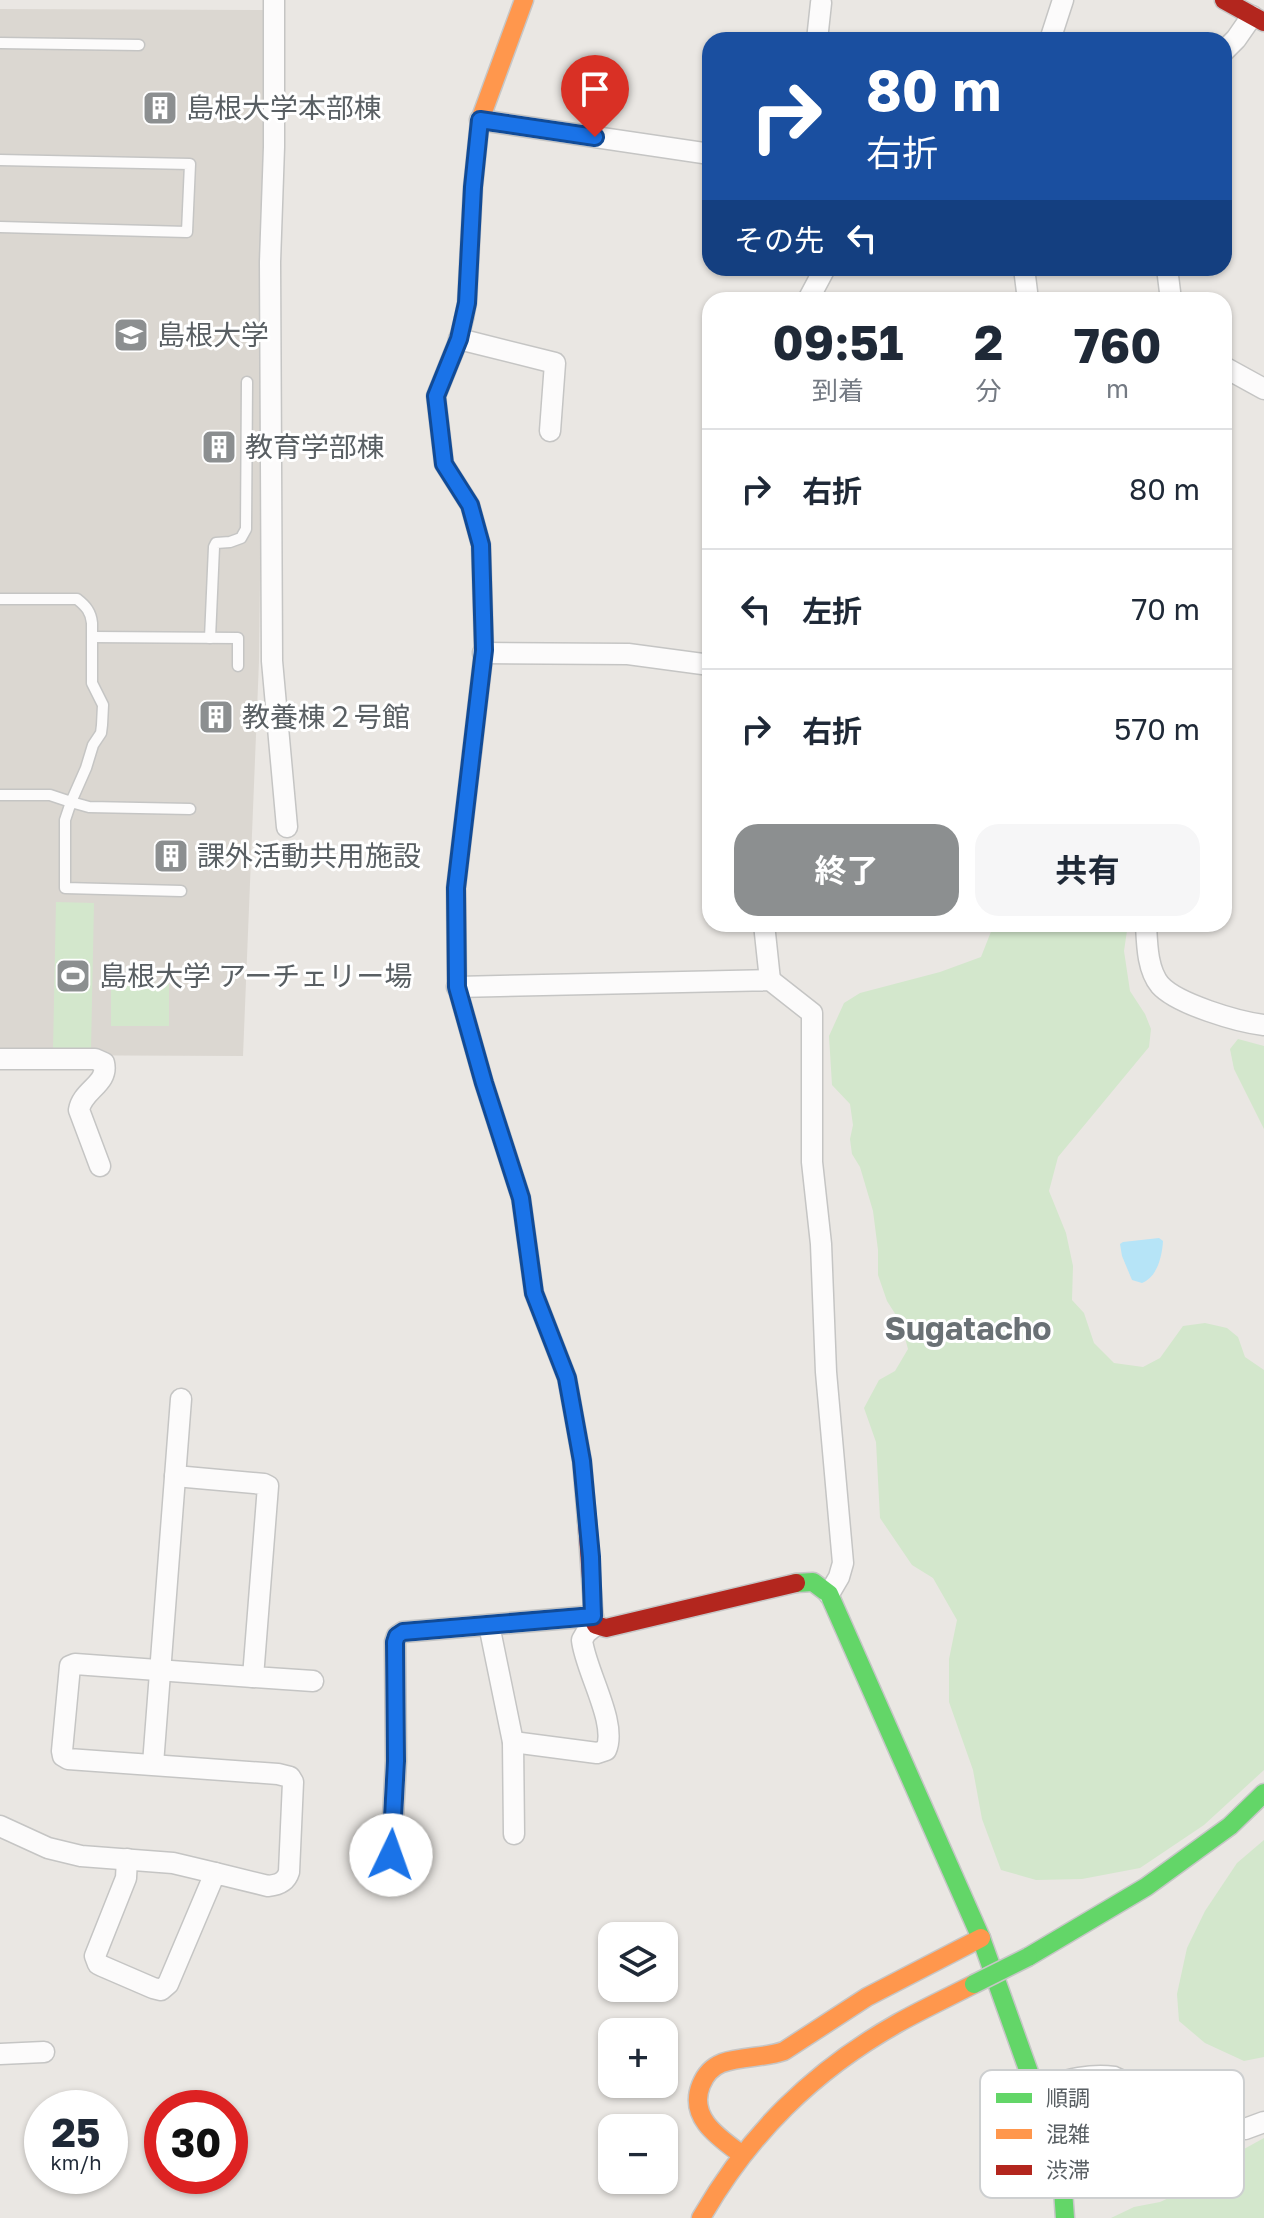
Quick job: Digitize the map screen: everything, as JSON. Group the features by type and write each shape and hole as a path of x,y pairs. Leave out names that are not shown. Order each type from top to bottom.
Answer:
{"street":[{"path":"274,0 270,262 272,661 287,827"},
{"path":"513,1742 597,1753 606,1750 609,1743 607,1722 582,1640 594,1620 591,1557 582,1461 567,1378 534,1293 521,1198 457,987 456,888 483,653 481,545 470,505 444,464 436,396 459,339 467,303 480,120 524,0"},
{"path":"1053,32 1063,0"},
{"path":"1224,0 1258,19 1232,43"},
{"path":"818,32 821,3"},
{"path":"480,120 702,153"},
{"path":"459,339 555,363 550,431"},
{"path":"1232,371 1264,389"},
{"path":"483,653 628,654 702,664"},
{"path":"765,932 770,980"},
{"path":"1147,932 1151,968 1159,984 1176,997 1204,1009 1235,1020 1264,1025"},
{"path":"457,987 770,980 812,1013 812,1162 821,1244 826,1372 843,1563 829,1594"},
{"path":"0,1059 95,1059 104,1063 103,1077 81,1101 79,1110 100,1166"},
{"path":"153,1764 181,1399"},
{"path":"175,1476 268,1486 253,1677"},
{"path":"391,1855 396,1761 396,1639 403,1632 594,1620 606,1628 795,1583 813,1582 829,1594 981,1938 1028,2070"},
{"path":"489,1625 513,1742 514,1834"},
{"path":"0,1826 48,1848 81,1856 173,1863 268,1886 277,1885 287,1878 289,1872 293,1791 290,1777 68,1759 62,1751 70,1666 161,1669 313,1681"},
{"path":"701,2218 741,2154 778,2111 823,2071 888,2028 1028,1957 1146,1887 1230,1826 1264,1793"},
{"path":"127,1859 126,1878 95,1956 98,1964 161,1990 168,1984 215,1873"},
{"path":"741,2154 705,2125 698,2112 698,2093 708,2071 729,2059 765,2057 800,2043 876,1993 981,1938"},
{"path":"0,2054 44,2052"},
{"path":"1244,2129 1264,2122"},
{"path":"1064,2198 1065,2218"}],"lane":[{"path":"0,43 139,45"},
{"path":"0,160 190,164 187,232 0,227"},
{"path":"210,638 214,547 216,543 241,538 246,529 247,382"},
{"path":"0,599 77,599 91,615 92,683 103,705 102,725 65,820 65,888 181,891"},
{"path":"93,637 238,638 238,666"},
{"path":"0,795 50,795 89,807 190,809"}],"shaded area":[{"name":"島根大学","path":"0,9 267,10 259,661 243,1056 0,1055"}],"green space":[{"name":"島根大学 アーチェリー場","path":"56,902 94,903 91,1050 53,1049"},
{"path":"991,932 1127,932 1124,951 1130,991 1151,1029 1149,1047 1058,1157 1049,1191 1066,1233 1073,1266 1072,1300 1084,1313 1094,1343 1114,1363 1143,1367 1160,1358 1183,1326 1205,1323 1227,1328 1238,1337 1245,1357 1264,1370 1264,1770 1204,1825 1140,1868 1082,1879 1036,1880 1001,1870 982,1819 973,1770 949,1702 949,1659 957,1620 933,1578 912,1565 880,1518 876,1442 864,1408 879,1380 895,1371 908,1349 901,1323 887,1301 878,1275 873,1211 860,1167 852,1154 850,1104 832,1085 829,1036 844,1003 860,993 940,972 981,957"},
{"path":"111,984 169,984 169,1026 111,1026"},
{"path":"1238,1039 1264,1046 1264,1129 1234,1069 1230,1049"},
{"path":"1264,1840 1264,2057 1244,2061 1205,2043 1179,2021 1177,1994 1187,1948 1205,1911 1237,1863"},
{"path":"1264,2138 1264,2218 1111,2218 1134,2207 1169,2198 1244,2198 1244,2149"}],"water":[{"path":"1159,1238 1163,1241 1155,1271 1142,1283 1132,1280 1120,1244"}],"traffic: fast":[{"path":"472,752 456,888 457,987 521,1198 534,1293 567,1378 582,1461 587,1521"},
{"path":"796,1583 813,1582 829,1594 981,1938 1028,2070"},
{"path":"1028,1957 1146,1887 1230,1826 1264,1793"},
{"path":"974,1984 1028,1957"},
{"path":"1064,2198 1065,2218"}],"traffic: slow":[{"path":"464,318 480,120 524,0"},
{"path":"741,2154 723,2141 702,2116 698,2096 701,2085 712,2069 730,2061 784,2051 867,1997 981,1938"},
{"path":"701,2218 720,2187 762,2132 811,2084 867,2042 974,1984"}],"traffic: jam":[{"path":"1224,0 1264,22"},
{"path":"464,318 436,396 444,464 470,505 481,545 484,650 472,752"},
{"path":"587,1521 594,1621 596,1625 606,1628 796,1583"}],"place":[{"name":"島根大学本部棟","path":"160,108"},
{"name":"島根大学","path":"131,335"},
{"name":"教育学部棟","path":"219,447"},
{"name":"教養棟２号館","path":"216,717"},
{"name":"課外活動共用施設","path":"171,856"},
{"name":"島根大学 アーチェリー場","path":"73,976"}],"district":[{"name":"Sugatacho","path":"968,1329"}],"route":[{"path":"391,1855 396,1761 397,1636 403,1632 593,1616 582,1461 567,1378 534,1293 521,1198 457,987 456,888 484,650 481,545 470,505 444,464 436,396 459,339 467,303 480,120 595,137"}]}
